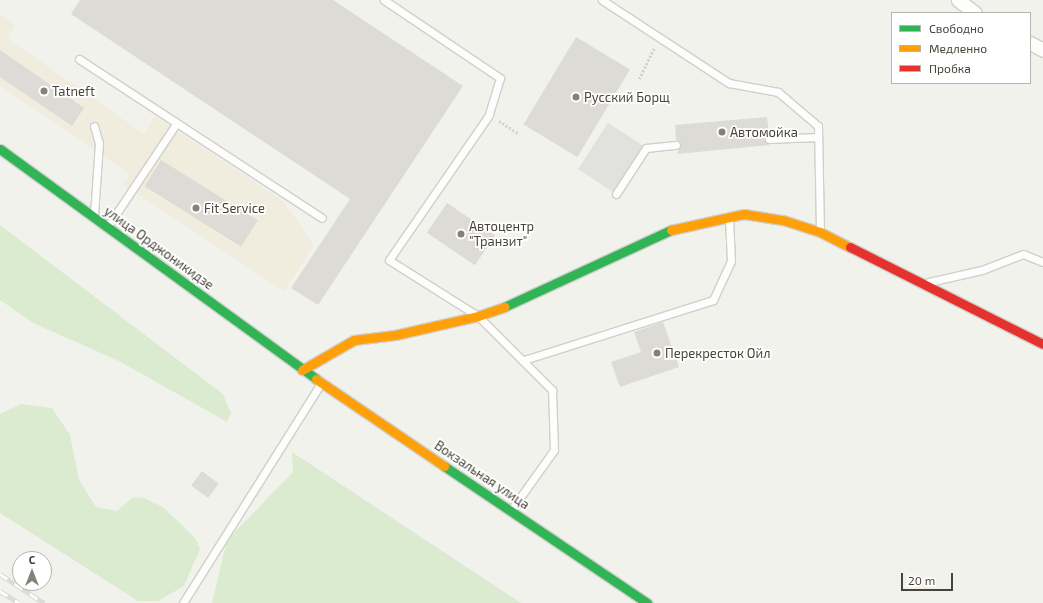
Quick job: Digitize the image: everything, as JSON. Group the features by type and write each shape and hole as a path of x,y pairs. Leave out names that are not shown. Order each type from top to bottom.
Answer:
{"street":[{"path":"958,0 974,12"},
{"path":"1031,44 1043,50"},
{"name":"улица Орджоникидзе","path":"0,149 108,226 302,370"},
{"path":"302,370 354,340 395,335 478,316 522,302 666,231 744,214 784,220 820,232 1043,344"},
{"name":"Вокзальная улица","path":"302,370 322,382 647,603"}],"lane":[{"path":"384,0 500,78 489,115 389,260 478,316 524,360 552,390 554,450 511,511"},
{"path":"602,0 729,83 778,92 818,126 820,232"},
{"path":"79,59 176,124 322,218"},
{"path":"108,226 176,124"},
{"path":"94,126 99,143 94,217"},
{"path":"769,139 818,137"},
{"path":"616,194 646,148 676,146"},
{"path":"524,360 713,300 732,261 729,217"},
{"path":"923,283 982,270 1023,254 1043,262"},
{"path":"183,603 322,382"}],"path":[{"path":"639,79 653,52 657,36"},
{"path":"489,115 519,134"}],"shaded area":[{"path":"0,14 15,25 7,38 144,134 155,116 283,201 314,245 284,291 123,184 130,174 0,86"},
{"path":"608,123 646,148 616,194 578,169"}],"green space":[{"path":"0,225 223,394 231,413 227,422 119,361 33,323 0,300"},
{"path":"21,404 52,408 70,435 79,480 96,507 117,511 133,497 144,498 163,507 196,539 200,549 184,586 158,601 138,601 0,513 0,414"},
{"path":"292,452 521,603 212,603 227,540 293,472"}],"building":[{"path":"80,0 333,0 463,86 318,305 291,288 350,199 71,14"},
{"name":"Русский Борщ","path":"576,37 630,69 577,157 523,124"},
{"path":"0,50 84,108 72,126 0,77"},
{"name":"Автомойка","path":"767,117 769,134 764,140 770,145 677,154 681,144 676,140 675,125"},
{"path":"161,160 258,220 241,247 145,186"},
{"name":"Автоцентр \"Транзит\"","path":"447,203 495,235 475,265 427,233"},
{"path":"663,322 679,367 620,387 611,362 641,352 634,332"},
{"path":"202,471 219,484 208,498 191,485"}],"railway":[{"path":"0,574 44,603"},
{"path":"0,591 19,603"}],"traffic: fast":[{"path":"0,149 316,379"},
{"path":"504,307 671,230"},
{"path":"444,466 647,603"}],"traffic: slow":[{"path":"671,230 744,214 783,220 820,232 850,247"},
{"path":"302,370 354,340 395,335 478,316 504,307"},
{"path":"316,379 444,466"}],"traffic: jam":[{"path":"850,247 1043,344"}],"place":[{"name":"Tatneft","path":"44,91"},
{"name":"Русский Борщ","path":"576,97"},
{"name":"Автомойка","path":"722,132"},
{"name":"Fit Service","path":"196,208"},
{"name":"Автоцентр \"Транзит\"","path":"461,234"},
{"name":"Перекресток Ойл","path":"657,353"}]}
